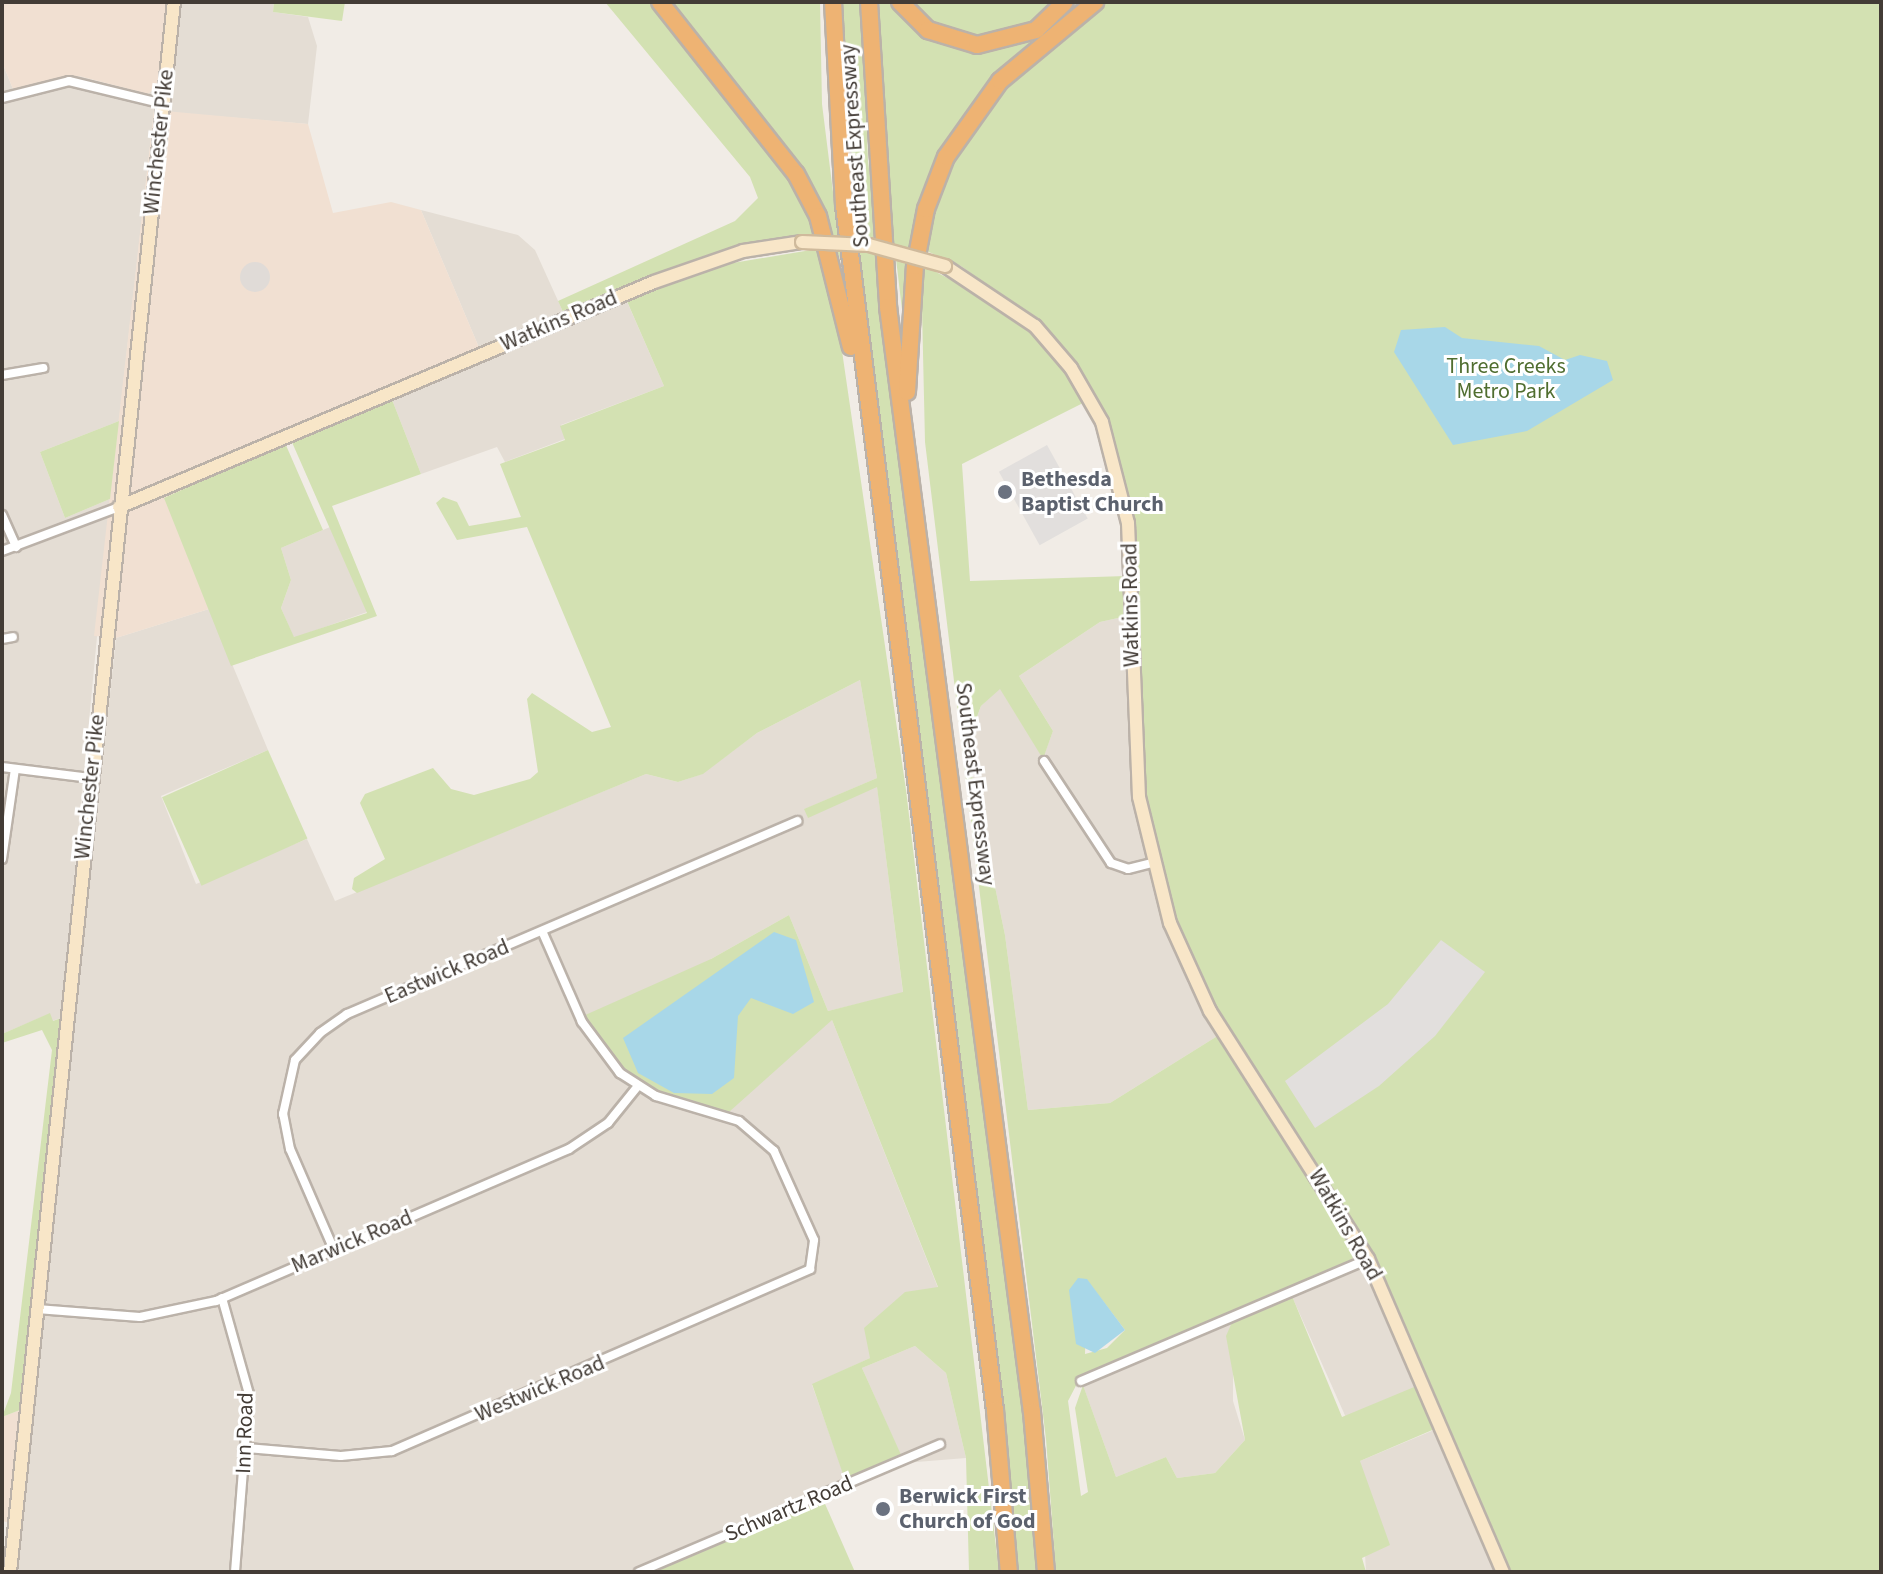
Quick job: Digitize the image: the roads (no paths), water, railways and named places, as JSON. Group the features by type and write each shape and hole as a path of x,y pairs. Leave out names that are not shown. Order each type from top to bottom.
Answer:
{"highway":[{"path":"660,2 763,128 818,216 878,481"},
{"name":"Southeast Expressway","path":"833,2 838,151 999,1444 1009,1572"},
{"name":"Southeast Expressway","path":"869,2 874,157 905,429 1032,1412 1046,1572"},
{"path":"900,2 928,30 977,45 1036,30 1065,2"},
{"path":"905,429 915,266 926,209 946,157 1000,81 1095,2"}],"street":[{"name":"Winchester Pike","path":"7,1565 37,1309 90,778 174,2"},
{"path":"2,98 69,81 163,104"},
{"name":"Watkins Road","path":"119,507 654,282 743,251 802,242 869,245 945,266 1035,326 1080,381 1110,441 1128,523 1134,747 1152,863 1175,937 1210,1011 1368,1259 1503,1572"},
{"path":"2,375 43,368"},
{"path":"2,551 119,507"},
{"path":"2,515 16,547"},
{"path":"2,639 13,637"},
{"path":"1044,761 1111,863 1128,869 1152,863"},
{"path":"2,767 90,778"},
{"path":"2,859 15,769"},
{"name":"Eastwick Road","path":"334,1250 284,1131 284,1096 295,1060 347,1014 797,821"},
{"path":"542,931 582,1022 602,1055 637,1087"},
{"name":"Marwick Road","path":"37,1309 140,1317 222,1298 569,1149 608,1123 637,1087"},
{"name":"Westwick Road","path":"247,1448 356,1456 412,1444 791,1280 815,1260 804,1216 765,1140 739,1121 637,1087"},
{"path":"1081,1381 1368,1259"},
{"name":"Inn Road","path":"222,1298 247,1375 247,1448 235,1572"},
{"name":"Schwartz Road","path":"639,1572 940,1444"}],"water":[{"path":"1445,327 1462,338 1539,346 1565,360 1580,355 1607,361 1613,380 1527,431 1453,445 1394,352 1401,330"},
{"path":"774,932 796,940 814,1002 793,1014 751,998 738,1016 734,1078 712,1094 674,1093 638,1073 623,1038"},
{"path":"1078,1278 1087,1279 1125,1330 1095,1353 1076,1344 1069,1290"}],"place":[{"name":"Bethesda Baptist Church","path":"1005,492"},
{"name":"Berwick First Church of God","path":"883,1509"}],"park label":[{"name":"Three Creeks Metro Park","path":"1506,378"}]}
